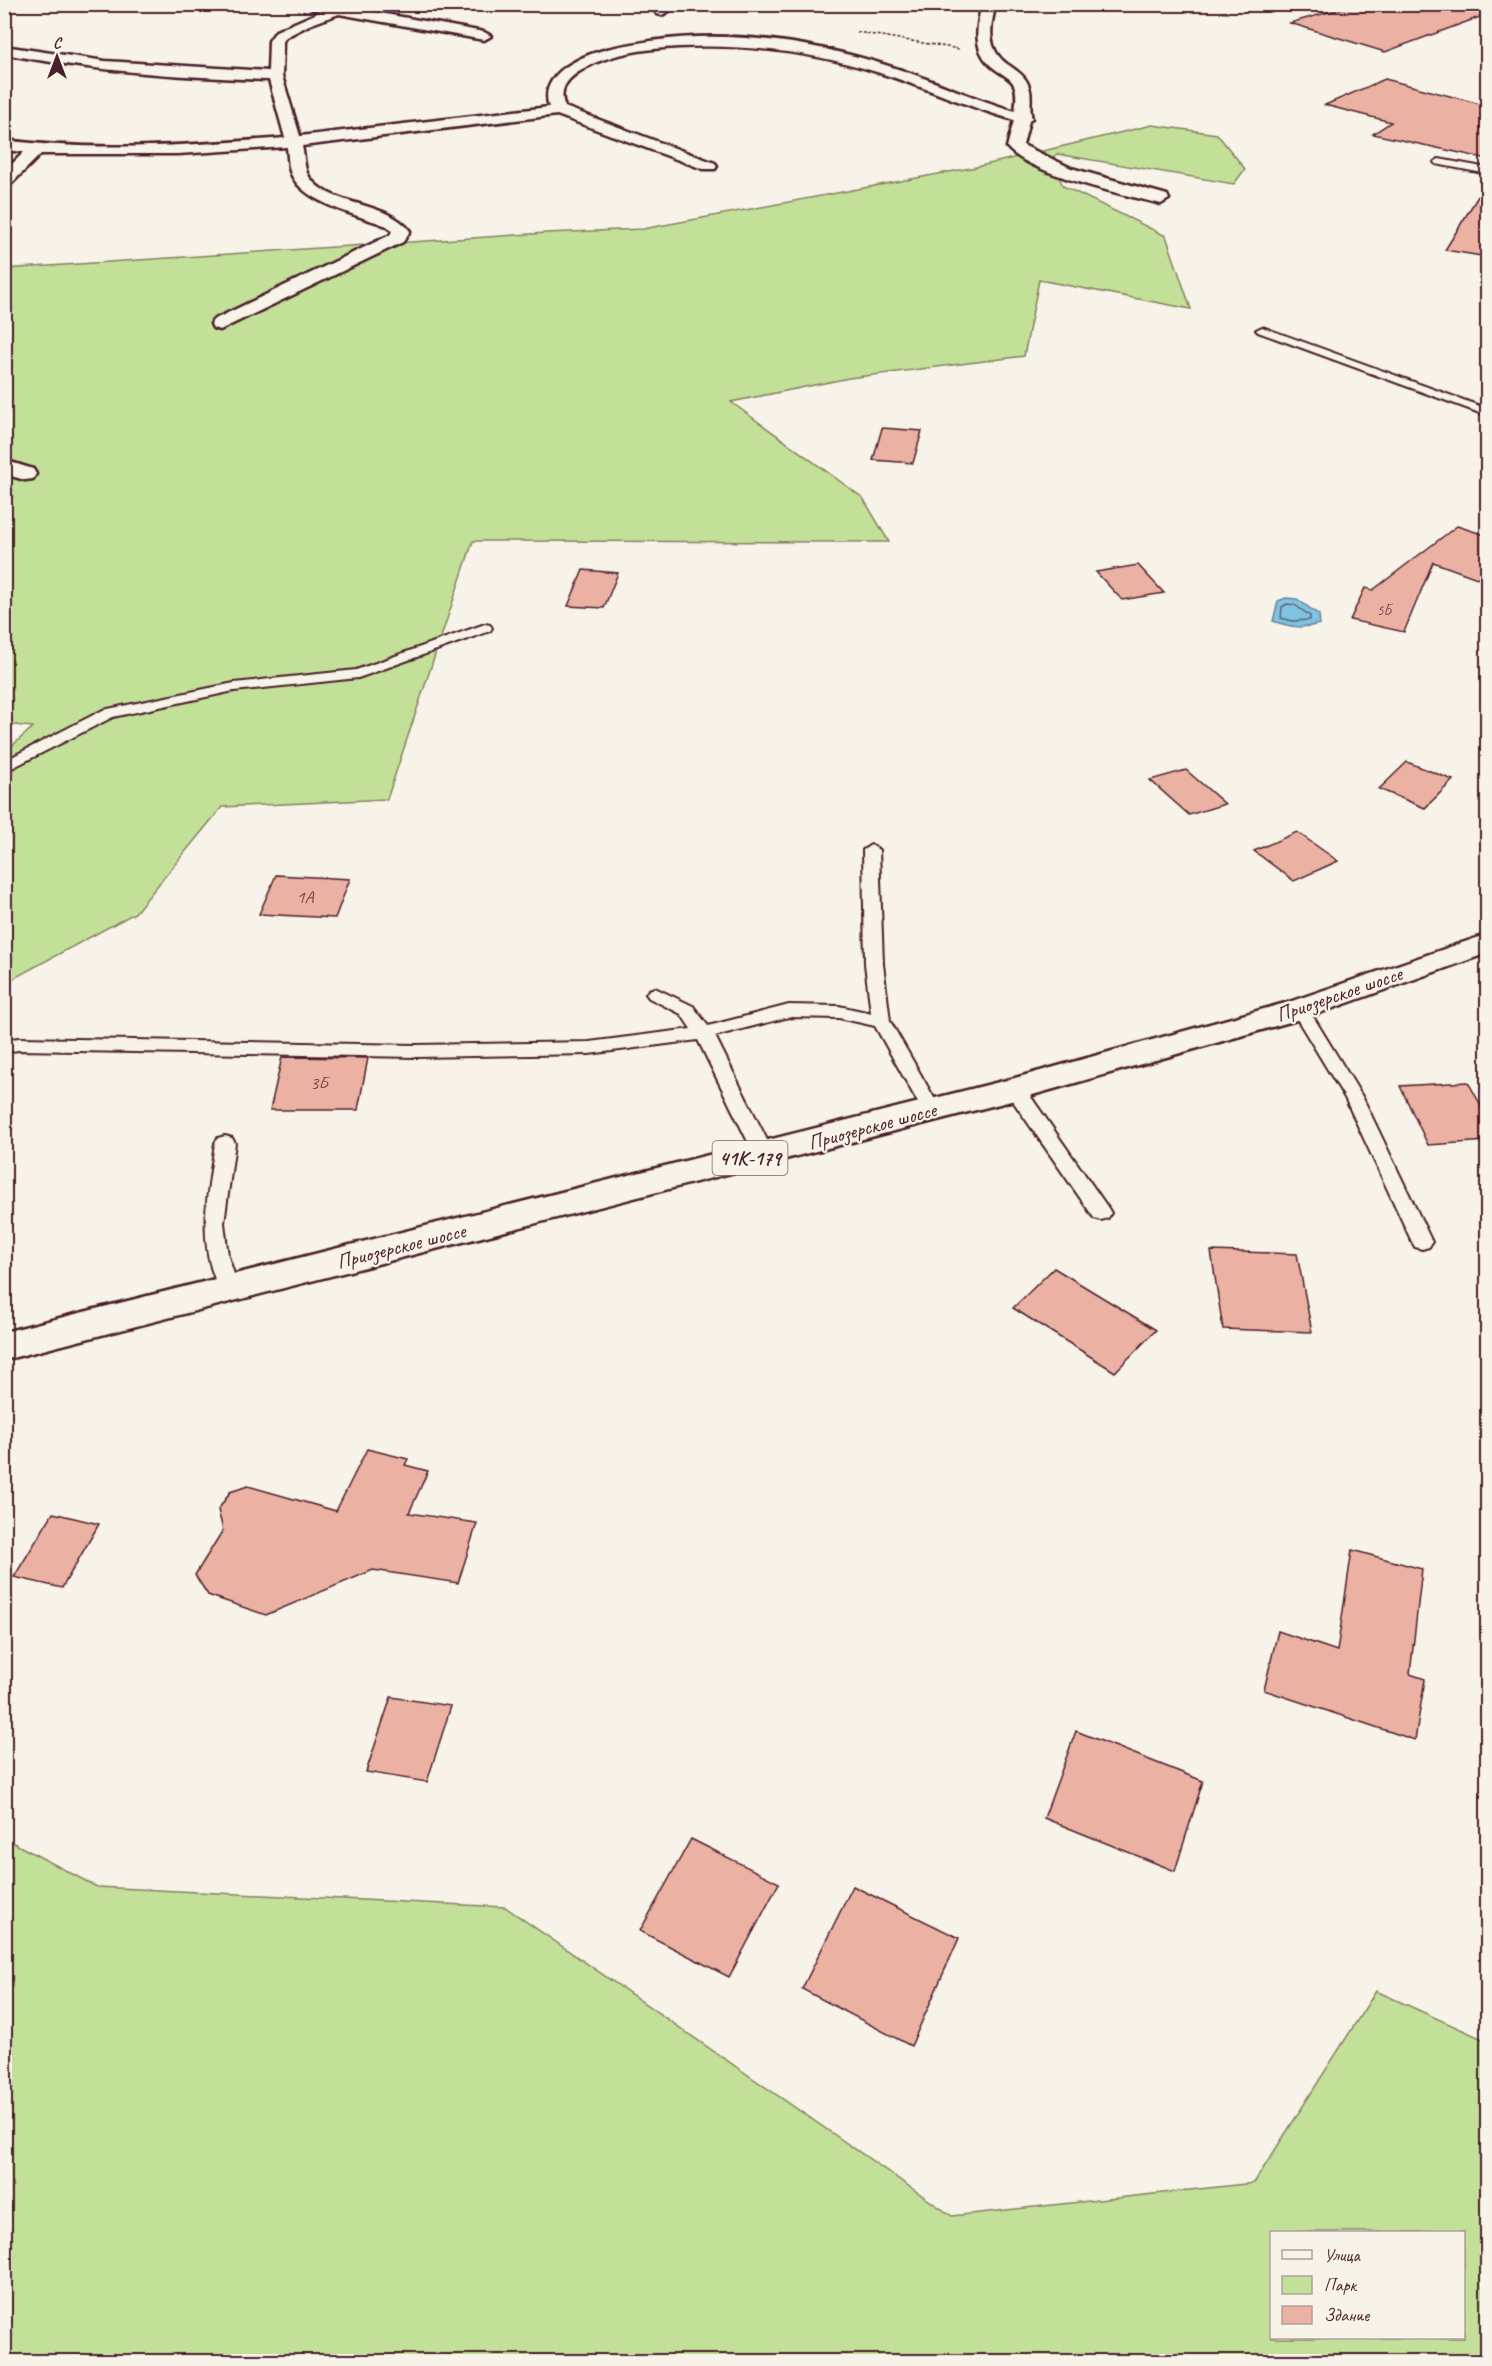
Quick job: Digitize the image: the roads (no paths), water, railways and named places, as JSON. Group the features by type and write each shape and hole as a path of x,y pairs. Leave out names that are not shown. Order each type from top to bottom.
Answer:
{"street":[{"path":"306,4 484,36"},
{"path":"989,4 983,44 989,56 1022,84 1024,118 1015,147 1028,157 1063,170 1161,199"},
{"path":"220,324 397,238 401,231 393,222 318,194 304,182 298,171 294,143 275,76 276,41 281,34 304,22 338,10"},
{"path":"558,110 554,96 557,84 581,62 610,53 653,45 708,43 776,46 829,54 885,69 992,110 1024,118"},
{"path":"4,50 45,58 166,73 275,76"},
{"path":"4,145 35,150 162,151 294,143 558,110 709,166"},
{"path":"4,182 35,150"},
{"path":"4,466 25,474"},
{"name":"Приозерское шоссе","path":"4,1346 1015,1089 1300,1009 1488,943"}],"lane":[{"path":"1439,162 1488,171"},
{"path":"1262,330 1488,413"},
{"path":"4,767 108,713 234,687 358,674 485,628"},
{"path":"871,850 874,964 880,1021 932,1110"},
{"path":"655,994 687,1010 704,1033 764,1154"},
{"path":"1300,1009 1354,1098 1422,1242"},
{"path":"4,1031 12,1045 416,1051 577,1048 704,1033 789,1011 839,1012 880,1021"},
{"path":"1015,1089 1101,1212"},
{"path":"225,1143 214,1223 218,1256 229,1289"}],"water":[{"path":"1286,598 1297,599 1319,615 1320,624 1296,627 1273,621 1278,601"}]}
